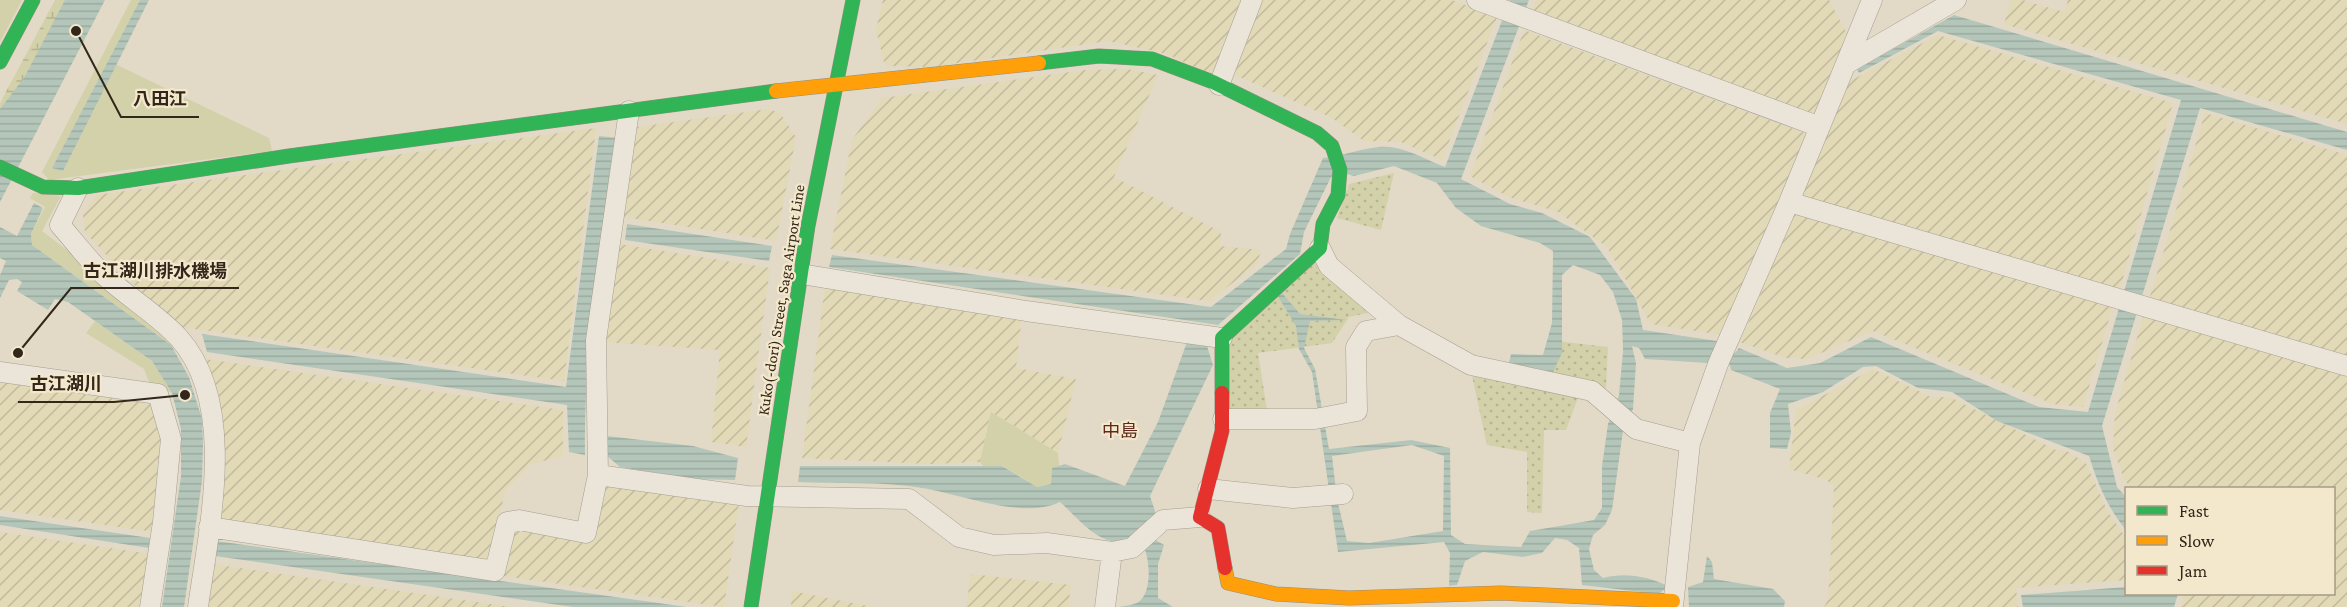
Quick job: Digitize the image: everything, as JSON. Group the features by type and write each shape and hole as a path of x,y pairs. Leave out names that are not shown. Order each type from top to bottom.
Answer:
{"street":[{"path":"0,62 33,0"},
{"name":"Kuko(-dori) Street, Saga Airport Line","path":"751,607 801,274 834,83 853,0"},
{"path":"1219,85 1252,0"},
{"path":"1477,0 1820,127"},
{"path":"598,475 747,496 909,499 959,537 994,545 1047,543 1112,552 1132,548 1164,520 1200,517 1218,528 1228,583 1276,594 1350,602 1501,593 1673,604 1690,443 1726,344 1789,202 1872,0"},
{"path":"1846,64 1956,0"},
{"path":"0,166 43,187 78,188 290,156 834,83 906,80 1098,56 1152,59 1219,85 1320,134 1335,152 1340,172 1340,194 1318,234 1320,248 1329,266 1399,325 1471,365 1593,392 1648,434 1690,443"},
{"path":"209,527 495,572 507,522 519,520 586,532 598,475 596,340 629,111"},
{"path":"78,188 60,225 104,275 179,338 197,365 215,421 215,468 198,607"},
{"path":"1789,202 2347,366"},
{"path":"1200,517 1223,419 1220,361 1222,338 1280,288 1320,248"},
{"path":"801,274 1026,311 1222,338"},
{"path":"1223,419 1321,417 1357,411 1356,347 1366,331 1399,325"},
{"path":"0,372 158,394 171,439 163,522 150,607"},
{"path":"1208,489 1293,498 1335,495"},
{"path":"1105,607 1112,552"}],"shaded area":[{"path":"65,0 105,0 0,202 0,109 24,78"},
{"path":"140,0 149,0 63,171 52,168"},
{"path":"883,0 1243,0 1214,76 1167,54 1108,41 930,67 885,66 876,30"},
{"path":"1259,0 1452,0 1497,17 1442,160 1401,142 1364,141 1332,118 1231,73"},
{"path":"1510,0 1529,0 1461,179 1510,204 1542,213 1590,237 1636,299 1643,330 1717,341 1719,346 1735,353 1739,348 1787,368 1820,363 1871,337 2039,407 2088,412 2181,100 1938,31 1859,73 1857,69 1954,15 2347,132 2347,150 2200,108 2102,426 2117,487 2125,496 2125,529 2113,513 2104,495 2089,456 1997,421 1952,392 1918,388 1876,366 1863,367 1823,392 1788,404 1791,433 1787,449 1770,448 1770,413 1780,389 1731,370 1730,365 1715,359 1708,363 1645,359 1639,348 1632,346 1636,363 1633,409 1623,431 1612,510 1605,525 1593,535 1589,549 1594,570 1603,578 1619,575 1636,576 1668,586 1659,594 1582,585 1579,548 1567,540 1555,538 1542,553 1523,557 1483,552 1465,561 1457,585 1449,586 1450,553 1444,542 1338,552 1312,372 1299,349 1296,326 1277,295 1282,293 1300,314 1346,320 1310,321 1304,348 1315,369 1329,449 1411,440 1450,448 1451,535 1465,544 1521,547 1530,531 1594,520 1602,508 1602,466 1608,424 1619,395 1623,351 1622,320 1613,292 1600,275 1573,265 1562,275 1562,353 1553,372 1509,363 1511,354 1543,355 1552,323 1553,251 1540,243 1481,226 1456,208 1437,183 1394,166 1354,176 1347,174 1331,177 1304,232 1300,254 1218,325 829,267 832,255 1211,307 1286,249 1290,234 1323,158 1379,147 1396,148 1445,167","holes":["1412,445 1444,456 1443,531 1369,543 1347,541 1337,499 1332,456"]},
{"path":"1536,0 1829,0 1848,36 1815,117 1532,12"},
{"path":"2011,0 2023,0 2064,12 2068,0 2347,0 2347,124 2004,24"},
{"path":"1524,30 1807,134 1722,335 1651,324 1607,247 1558,212 1509,197 1470,176"},
{"path":"1938,35 2173,103 2119,292 1801,198 1850,81"},
{"path":"1127,69 1158,75 1114,177 1221,232 1220,246 1261,250 1257,264 1209,301 830,249 852,140 882,98 1085,70"},
{"path":"768,109 780,113 796,137 776,241 624,217 637,127"},
{"path":"2205,113 2347,155 2347,358 2149,300"},
{"path":"596,128 564,381 180,327 156,308 85,232 83,215 96,195"},
{"path":"599,136 619,138 591,335 585,415 585,455 569,452 567,405 207,352 202,334 566,387"},
{"path":"34,203 43,208 31,234 32,245 171,345 189,377 202,419 203,445 202,481 184,607 162,607 181,476 181,429 172,393 152,361 68,302 55,299 48,310 17,291 22,282 17,279 9,280 0,298 0,275 6,261 0,258 0,227 17,236"},
{"path":"1795,213 2113,306 2083,407 2053,404 1873,331 1807,359 1786,358 1740,342"},
{"path":"627,224 772,246 769,261 625,240"},
{"path":"619,244 770,268 746,447 711,442 720,350 604,342"},
{"path":"825,287 1022,315 1016,368 1076,379 1058,453 991,412 980,462 930,464 802,458"},
{"path":"2144,314 2347,374 2347,607 2181,607 2184,595 2335,595 2335,487 2130,487 2124,479 2113,449 2115,413"},
{"path":"1187,342 1207,346 1213,365 1150,496 1157,517 1127,540 1117,542 1099,536 1060,502 1045,507 1010,507 907,486 798,482 800,466 1002,466 1037,487 1051,484 1052,468 1065,464 1125,486 1158,422"},
{"path":"205,359 563,410 563,456 531,464 505,491 490,564 216,523 224,458 223,418"},
{"path":"1873,369 1931,397 1950,397 2056,450 2067,451 2086,463 2108,512 2125,537 2125,580 2016,588 2018,607 1824,607 1828,600 1834,488 1827,480 1789,469 1796,410"},
{"path":"0,377 153,398 164,444 154,532 0,510"},
{"path":"607,436 693,446 738,458 735,480 694,479 620,467 606,455"},
{"path":"599,479 739,502 724,607 502,576 508,527 591,536"},
{"path":"0,516 150,538 149,548 0,525"},
{"path":"0,532 151,554 143,607 0,607"},
{"path":"1154,539 1164,545 1158,564 1158,598 1173,607 1119,607 1137,603 1142,599 1147,586 1149,570 1145,550"},
{"path":"216,541 687,607 573,607 215,556"},
{"path":"1707,556 1712,562 1714,579 1773,589 1785,601 1784,607 1689,607 1688,587 1703,582"},
{"path":"212,564 512,607 206,607"},
{"path":"971,574 1071,585 1068,607 966,607"},
{"path":"2125,587 2125,595 2178,595 2174,607 2023,607 2021,595"},
{"path":"792,591 873,607 791,607"}],"green space":[{"path":"0,0 22,0 0,42"},
{"path":"55,0 82,0 0,132 0,103"},
{"path":"131,0 140,0 52,168 63,171 115,64 269,138 272,151 49,180 42,172"},
{"path":"1394,173 1381,230 1337,218 1349,184"},
{"path":"33,193 61,196 42,231 89,267 169,338 171,345 32,245 31,234 45,207 30,198"},
{"path":"1315,262 1372,312 1349,317 1332,343 1258,353 1267,410 1229,409 1226,341"},
{"path":"95,321 152,361 172,393 150,385 144,369 86,333"},
{"path":"1556,341 1608,347 1606,388 1583,384 1566,430 1544,430 1542,513 1527,512 1527,452 1487,445 1472,376 1510,381 1514,361 1547,364"},
{"path":"991,412 1058,453 1059,466 1052,468 1051,484 1037,487 1003,466 983,466 980,462"}],"traffic: fast":[{"path":"0,62 33,0"},
{"path":"751,607 808,226 853,0"},
{"path":"1039,63 1099,56 1152,59 1213,82 1317,133 1332,146 1340,170 1338,195 1323,224 1320,248 1222,338 1222,393"},
{"path":"0,167 43,187 78,188 289,156 776,91"}],"traffic: slow":[{"path":"776,91 1039,63"},
{"path":"1225,568 1228,583 1276,594 1349,598 1501,593 1673,601"}],"traffic: jam":[{"path":"1222,393 1222,431 1200,517 1218,528 1225,568"}],"place":[{"name":"八田江","path":"76,31"},
{"name":"古江湖川排水機場","path":"18,353"},
{"name":"古江湖川","path":"185,395"}],"district":[{"name":"中島","path":"1120,431"}]}
